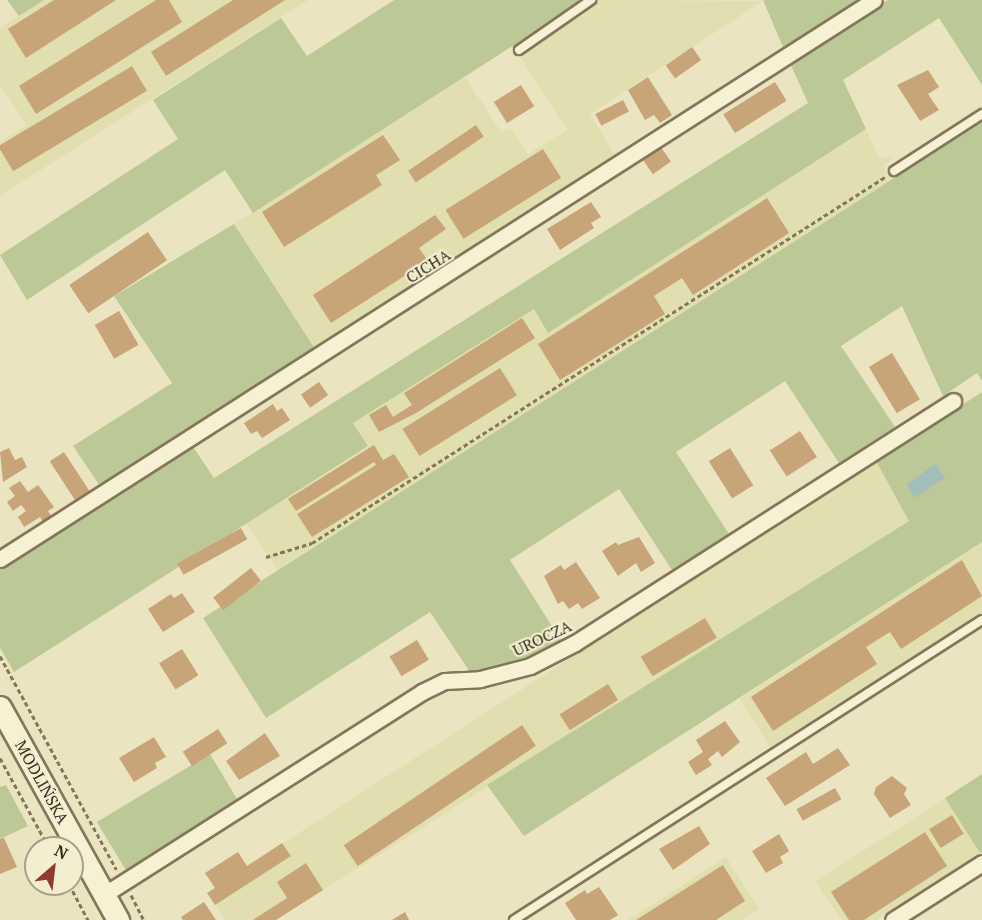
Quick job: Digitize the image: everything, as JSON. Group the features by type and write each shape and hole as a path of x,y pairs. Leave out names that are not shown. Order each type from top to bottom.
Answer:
{"main road":[{"name":"MODLIŃSKA","path":"0,706 118,920"}],"street":[{"name":"CICHA","path":"0,559 874,0"},
{"name":"UROCZA","path":"105,894 422,692 445,681 480,679 530,666 575,644 953,401"},
{"path":"893,920 982,863"}],"lane":[{"path":"519,50 591,0"},
{"path":"894,171 982,114"},
{"path":"514,920 982,620"}],"path":[{"path":"266,557 312,543 894,171"},
{"path":"0,656 144,920"},
{"path":"0,758 42,836"},
{"path":"75,896 88,920"}],"shaded area":[{"path":"44,0 308,0 0,196 0,142 27,125 0,85 0,28"},
{"path":"584,0 763,1 590,114 618,160 317,352 234,224 465,77 501,132 510,128 528,154 567,130 513,46"},
{"path":"866,129 879,157 894,158 883,165 889,181 278,570 246,524 368,447 352,423 534,308 548,333"},
{"path":"876,461 910,520 276,920 225,920 207,893 215,887"},
{"path":"982,542 982,612 770,747 740,699"},
{"path":"945,798 980,853 876,920 842,920 815,882"},
{"path":"726,857 759,909 741,920 628,920"}],"green space":[{"path":"7,0 44,0 19,16"},
{"path":"394,0 584,0 253,213 225,170 27,300 0,255 178,139 153,100 281,18 307,56"},
{"path":"763,0 865,0 785,52"},
{"path":"888,0 982,0 982,85 939,18 843,80 866,129 548,333 534,309 353,423 368,446 14,672 0,648 0,566 191,444 214,478 808,103 789,61"},
{"path":"982,122 982,381 977,373 943,396 902,306 841,346 895,427 839,463 785,381 676,452 729,534 672,570 619,489 510,560 562,642 532,658 472,675 430,612 266,718 203,618"},
{"path":"234,224 317,352 102,489 73,446 172,383 114,296"},
{"path":"982,392 982,542 524,836 487,785 909,521 876,461"},
{"path":"210,754 239,803 126,871 97,822"},
{"path":"982,774 982,852 980,853 945,798"},
{"path":"6,785 28,826 0,839 0,787"}],"water":[{"path":"935,464 945,478 914,498 907,484"}],"building":[{"path":"54,0 116,0 26,58 8,29"},
{"path":"156,0 169,0 182,22 36,114 19,86"},
{"path":"233,0 285,0 166,76 151,52"},
{"path":"692,47 701,60 675,78 666,65"},
{"path":"132,66 147,91 13,171 0,145"},
{"path":"928,70 939,87 928,94 939,110 920,121 897,85"},
{"path":"648,77 672,115 660,123 654,115 645,120 628,90"},
{"path":"775,82 787,101 735,133 723,114"},
{"path":"521,85 534,106 507,123 494,102"},
{"path":"623,100 629,112 601,126 595,114"},
{"path":"476,125 484,137 416,182 408,171"},
{"path":"383,135 400,160 376,175 382,185 284,247 262,212"},
{"path":"660,146 671,162 653,174 642,159"},
{"path":"543,149 561,178 463,239 445,210"},
{"path":"767,198 789,233 693,295 682,278 654,296 665,314 560,380 538,344"},
{"path":"591,202 601,217 591,223 594,228 560,250 547,229"},
{"path":"435,215 446,229 419,248 428,261 331,323 313,295"},
{"path":"148,232 167,260 88,313 69,285"},
{"path":"119,311 138,345 114,359 95,325"},
{"path":"522,318 535,338 416,413 379,432 369,415 386,405 393,417 412,405 404,393"},
{"path":"892,353 920,399 897,413 869,367"},
{"path":"500,368 517,395 419,456 402,429"},
{"path":"319,382 328,395 310,408 301,395"},
{"path":"273,404 277,411 282,408 290,420 262,438 257,431 251,434 244,423"},
{"path":"800,431 817,457 787,477 770,451"},
{"path":"374,445 383,460 394,454 409,477 312,537 297,514 376,465 374,462 296,511 288,499"},
{"path":"9,448 15,460 22,457 27,467 3,482 0,452"},
{"path":"730,448 753,485 732,499 709,461"},
{"path":"64,452 90,492 76,502 50,461"},
{"path":"20,481 28,492 38,485 54,507 48,511 52,517 43,522 40,517 24,527 18,517 26,511 21,505 13,511 7,502 15,496 9,488"},
{"path":"241,528 247,539 183,575 177,563"},
{"path":"639,537 655,563 641,572 636,563 618,576 602,551 616,542 618,545"},
{"path":"962,560 982,596 901,649 890,632 866,647 877,664 773,731 751,697"},
{"path":"576,562 600,598 582,609 578,603 569,609 563,601 558,604 544,576 561,565 564,570"},
{"path":"251,568 261,581 223,610 213,598"},
{"path":"182,593 195,612 163,632 148,609 171,594 174,598"},
{"path":"705,618 717,638 653,676 641,657"},
{"path":"417,640 429,660 401,676 390,656"},
{"path":"182,649 198,675 176,690 159,663"},
{"path":"608,684 618,700 570,730 560,714"},
{"path":"725,721 740,742 722,757 718,751 708,759 712,765 696,775 688,762 703,752 696,740"},
{"path":"522,725 536,746 358,866 344,845"},
{"path":"218,729 227,743 192,766 183,752"},
{"path":"265,733 280,756 239,780 226,761"},
{"path":"154,737 166,757 155,763 157,768 134,782 119,758"},
{"path":"838,748 850,765 785,806 766,778 806,752 813,764"},
{"path":"892,776 907,788 904,794 911,805 890,818 874,794 876,787"},
{"path":"835,788 841,799 803,821 797,809"},
{"path":"952,815 964,834 941,848 929,829"},
{"path":"699,826 710,844 673,870 659,849"},
{"path":"925,832 947,866 864,920 849,920 831,892"},
{"path":"779,834 789,851 780,857 783,863 766,873 752,851"},
{"path":"4,838 17,867 0,874 0,839"},
{"path":"282,843 291,856 215,905 207,893 215,888 205,873 238,852 247,866"},
{"path":"306,863 323,890 276,920 253,920 287,898 277,882"},
{"path":"723,865 745,901 716,920 636,920"},
{"path":"599,887 618,915 610,920 576,920 565,903 585,890 587,894"},
{"path":"204,902 216,920 183,920 181,917"},
{"path":"405,912 409,920 392,920"}]}
